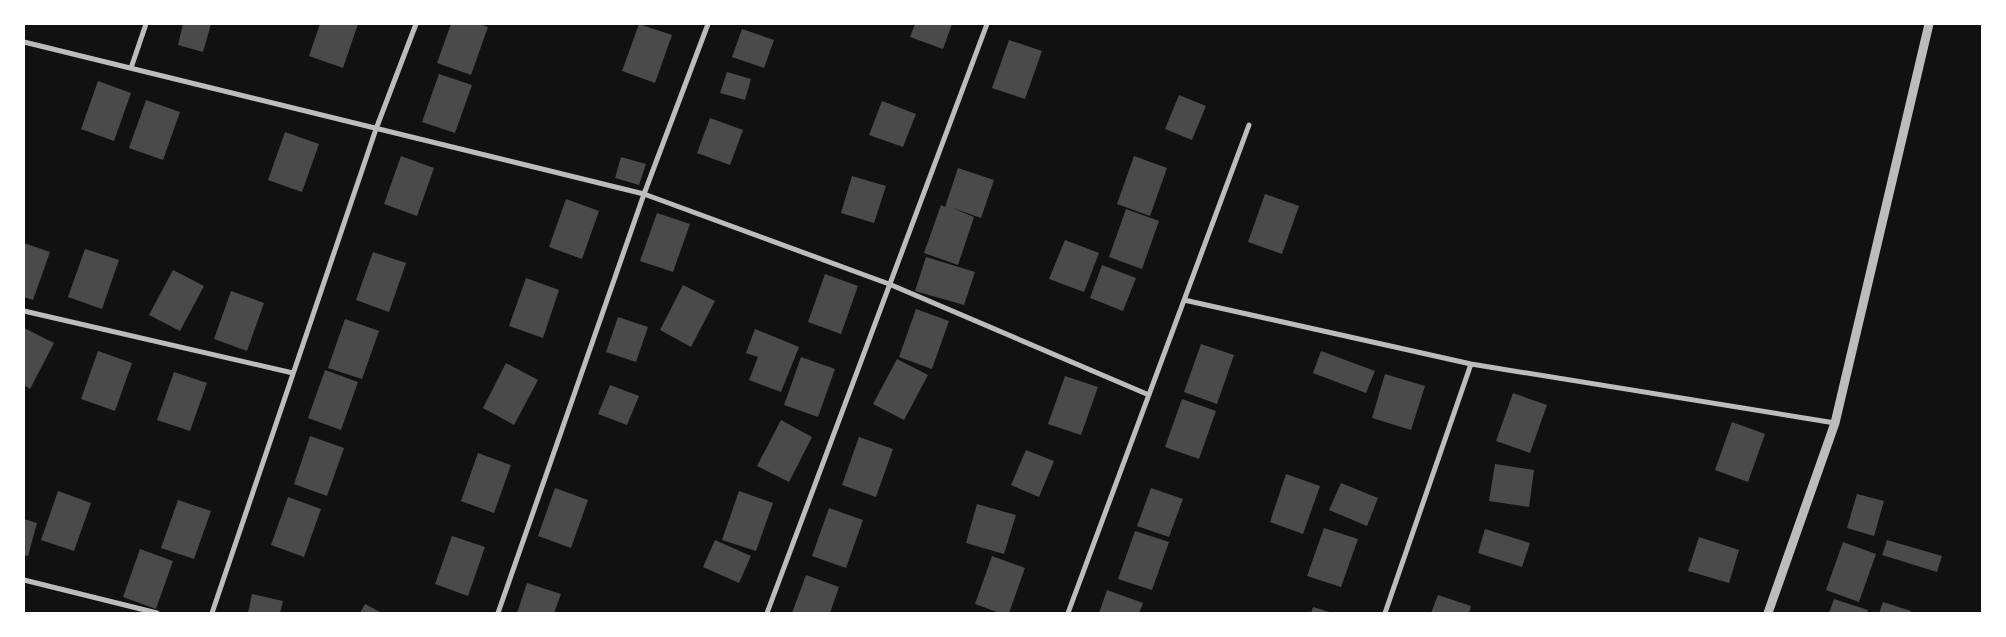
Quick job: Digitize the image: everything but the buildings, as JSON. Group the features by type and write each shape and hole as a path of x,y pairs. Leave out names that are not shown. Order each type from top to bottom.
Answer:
{"street":[{"path":"131,68 146,24"},
{"path":"212,613 376,129 416,24"},
{"path":"498,613 644,194 708,24"},
{"path":"768,613 987,24"},
{"path":"1768,613 1835,423 1929,24"},
{"path":"24,42 644,194 889,284 1149,395"},
{"path":"1068,613 1249,125"},
{"path":"1184,300 1471,364 1835,423"},
{"path":"24,311 293,373"},
{"path":"1385,613 1471,364"},
{"path":"24,580 157,613"}]}
